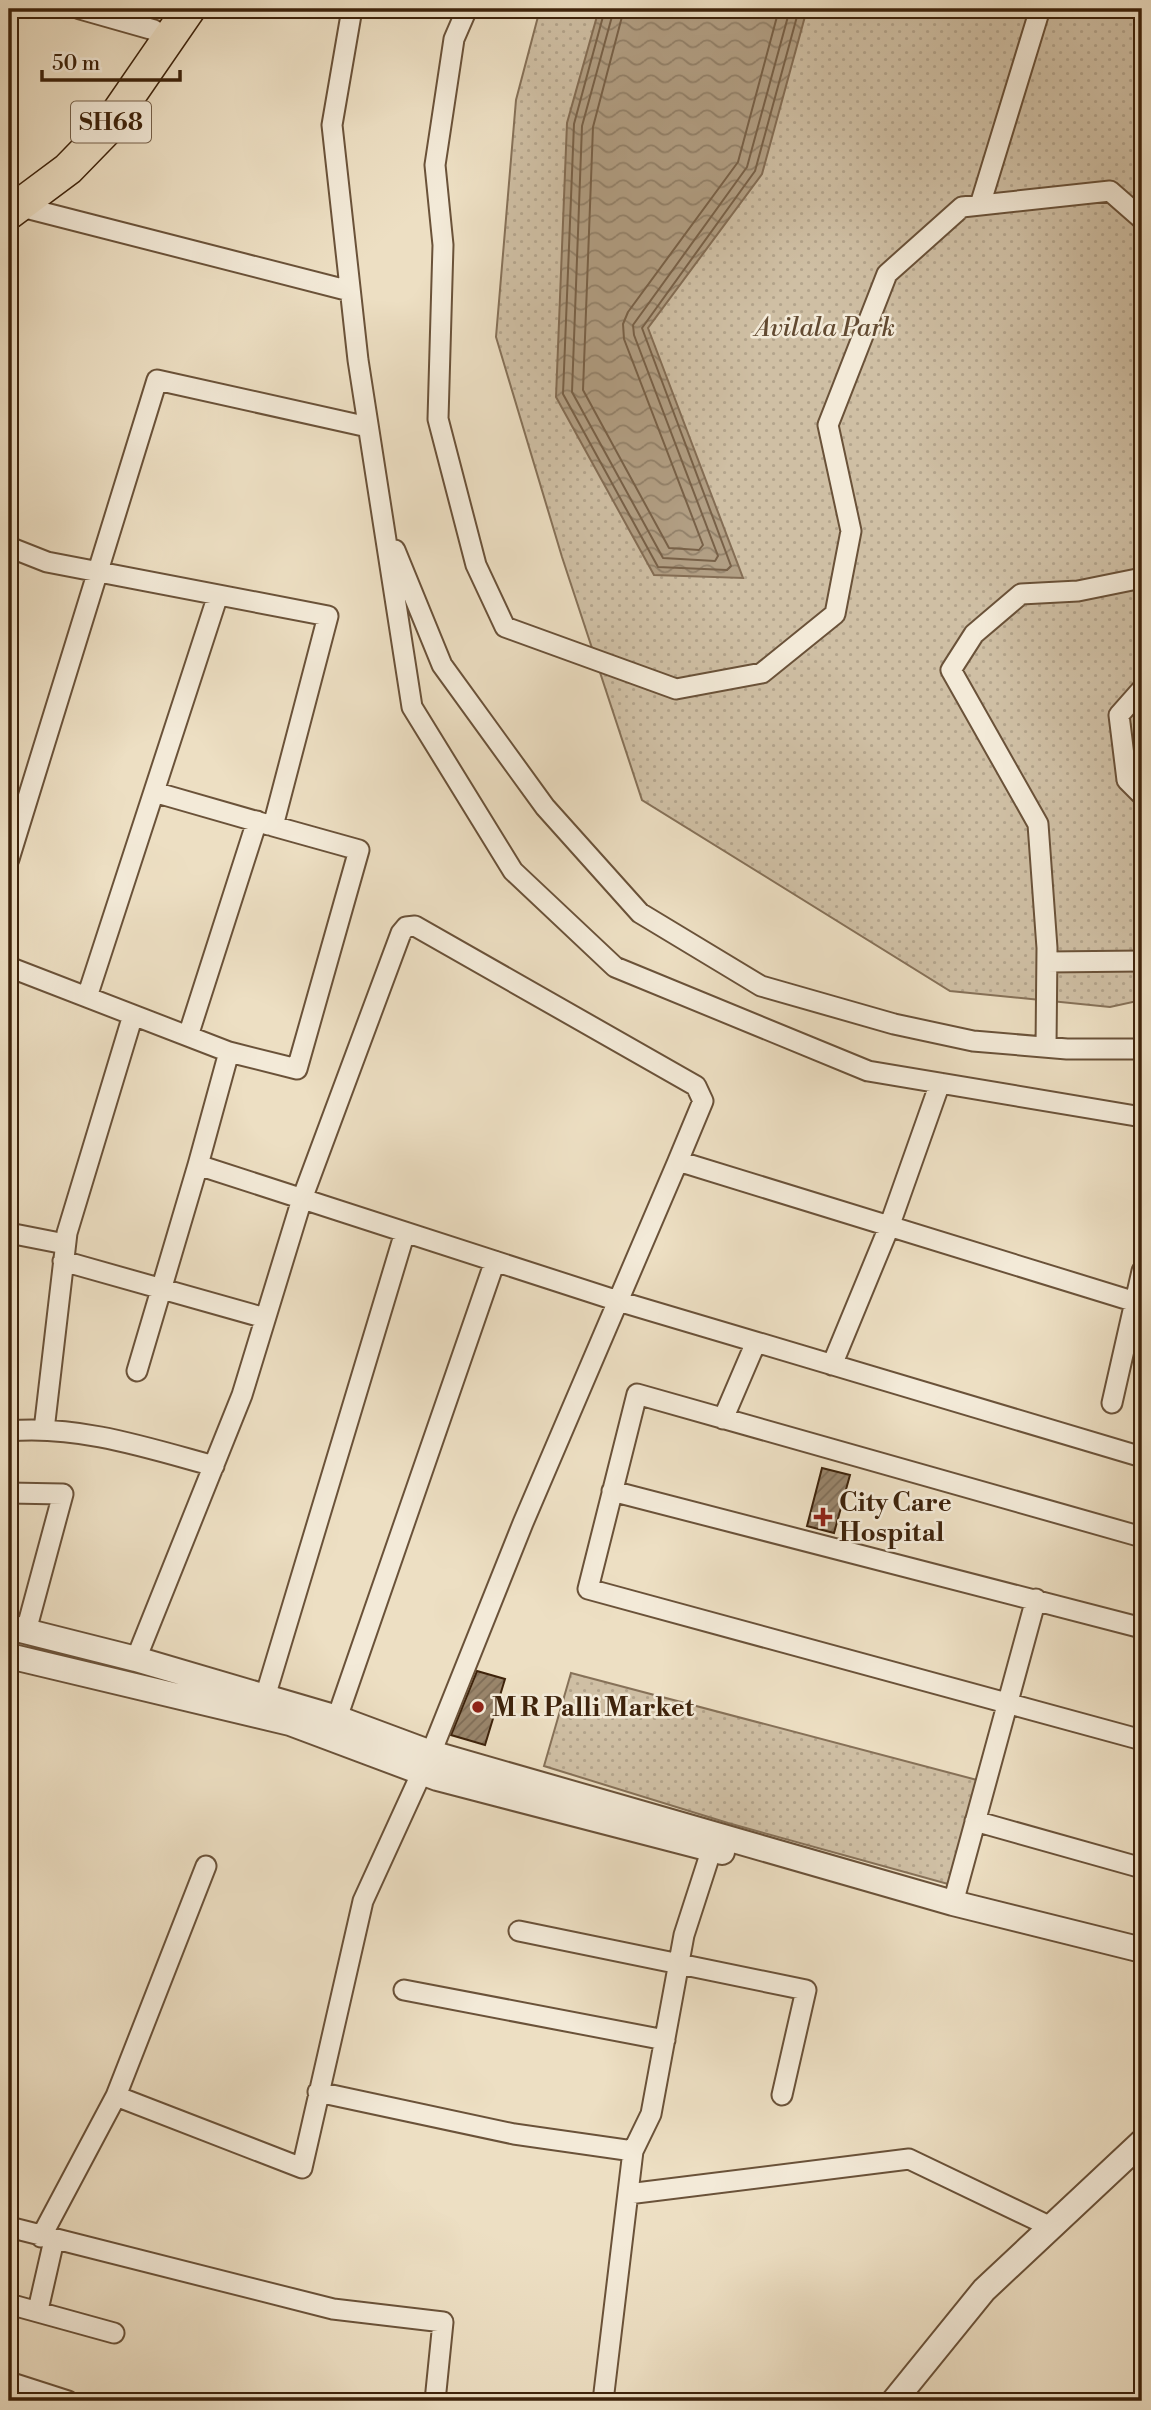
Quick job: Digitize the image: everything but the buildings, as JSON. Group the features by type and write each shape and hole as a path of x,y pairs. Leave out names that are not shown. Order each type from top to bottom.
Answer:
{"main road":[{"name":"SH68","path":"12,202 68,169 105,131 189,9"},
{"name":"SH68","path":"12,202 48,159 97,111 161,19"}],"street":[{"path":"80,9 161,19"},
{"path":"352,9 332,125 368,427 412,707 513,871 615,967 868,1070 1142,1117"},
{"path":"467,9 454,39 435,165 443,245 438,419 477,565 505,628 676,689 762,673 835,614 850,531 828,425 887,274 962,207 1110,191 1142,219"},
{"path":"979,205 1040,9"},
{"path":"12,202 350,291"},
{"path":"9,859 157,380 368,427"},
{"path":"383,520 442,665 545,807 640,913 761,986 894,1024 973,1041 1046,1047 1142,1049"},
{"path":"9,547 47,562 328,616 265,823 188,1036"},
{"path":"1046,1047 1046,962 1038,824 951,670 974,634 1021,594 1078,591 1142,578"},
{"path":"87,997 218,595"},
{"path":"1142,689 1119,715 1127,780 1142,795"},
{"path":"9,967 229,1052 297,1069 359,850 154,792"},
{"path":"116,2096 302,2168 363,1900 427,1763 523,1523 703,1101 696,1086 415,926 406,927 401,933 302,1199 242,1395 136,1659"},
{"path":"1046,962 1142,961"},
{"path":"44,1430 64,1253 133,1015"},
{"path":"137,1371 229,1052"},
{"path":"832,1365 889,1227 940,1083"},
{"path":"678,1161 1138,1303"},
{"path":"198,1165 618,1301 1142,1457"},
{"path":"265,1697 405,1232"},
{"path":"9,1233 162,1287 265,1318"},
{"path":"337,1718 495,1261"},
{"path":"1112,1403 1138,1303 1142,1271"},
{"path":"723,1419 756,1342"},
{"path":"1142,1537 637,1394 588,1589 1142,1740"},
{"path":"9,1431 44,1430 113,1438 214,1466"},
{"path":"612,1491 1036,1598 1142,1628"},
{"path":"9,1493 63,1494 17,1629 136,1659 337,1718 427,1763"},
{"path":"953,1903 1036,1598"},
{"path":"9,1656 290,1723 1142,1961"},
{"path":"975,1821 1142,1868"},
{"path":"715,1841 1142,1950"},
{"path":"603,2401 633,2151 650,2114 684,1935 715,1841"},
{"path":"38,2310 47,2239 116,2096 206,1866"},
{"path":"520,1931 806,1990 782,2095"},
{"path":"404,1990 665,2040"},
{"path":"318,2092 514,2134 633,2151"},
{"path":"894,2401 984,2290 1142,2141"},
{"path":"628,2194 909,2159 1051,2227"},
{"path":"9,2227 47,2239 333,2309 443,2322 435,2401"},
{"path":"9,2304 114,2333"},
{"path":"9,2382 68,2401"}],"green space":[{"name":"Avilala Park","path":"540,9 1142,9 1142,1000 1110,1007 950,991 642,800 562,557 496,337 516,100"},
{"path":"571,1673 977,1780 948,1884 728,1823 544,1766"}],"water":[{"path":"599,9 807,9 762,174 648,328 743,578 654,575 556,397 567,123"}],"place":[{"name":"City Care Hospital","path":"823,1517"},
{"name":"M R Palli Market","path":"478,1707"}]}
